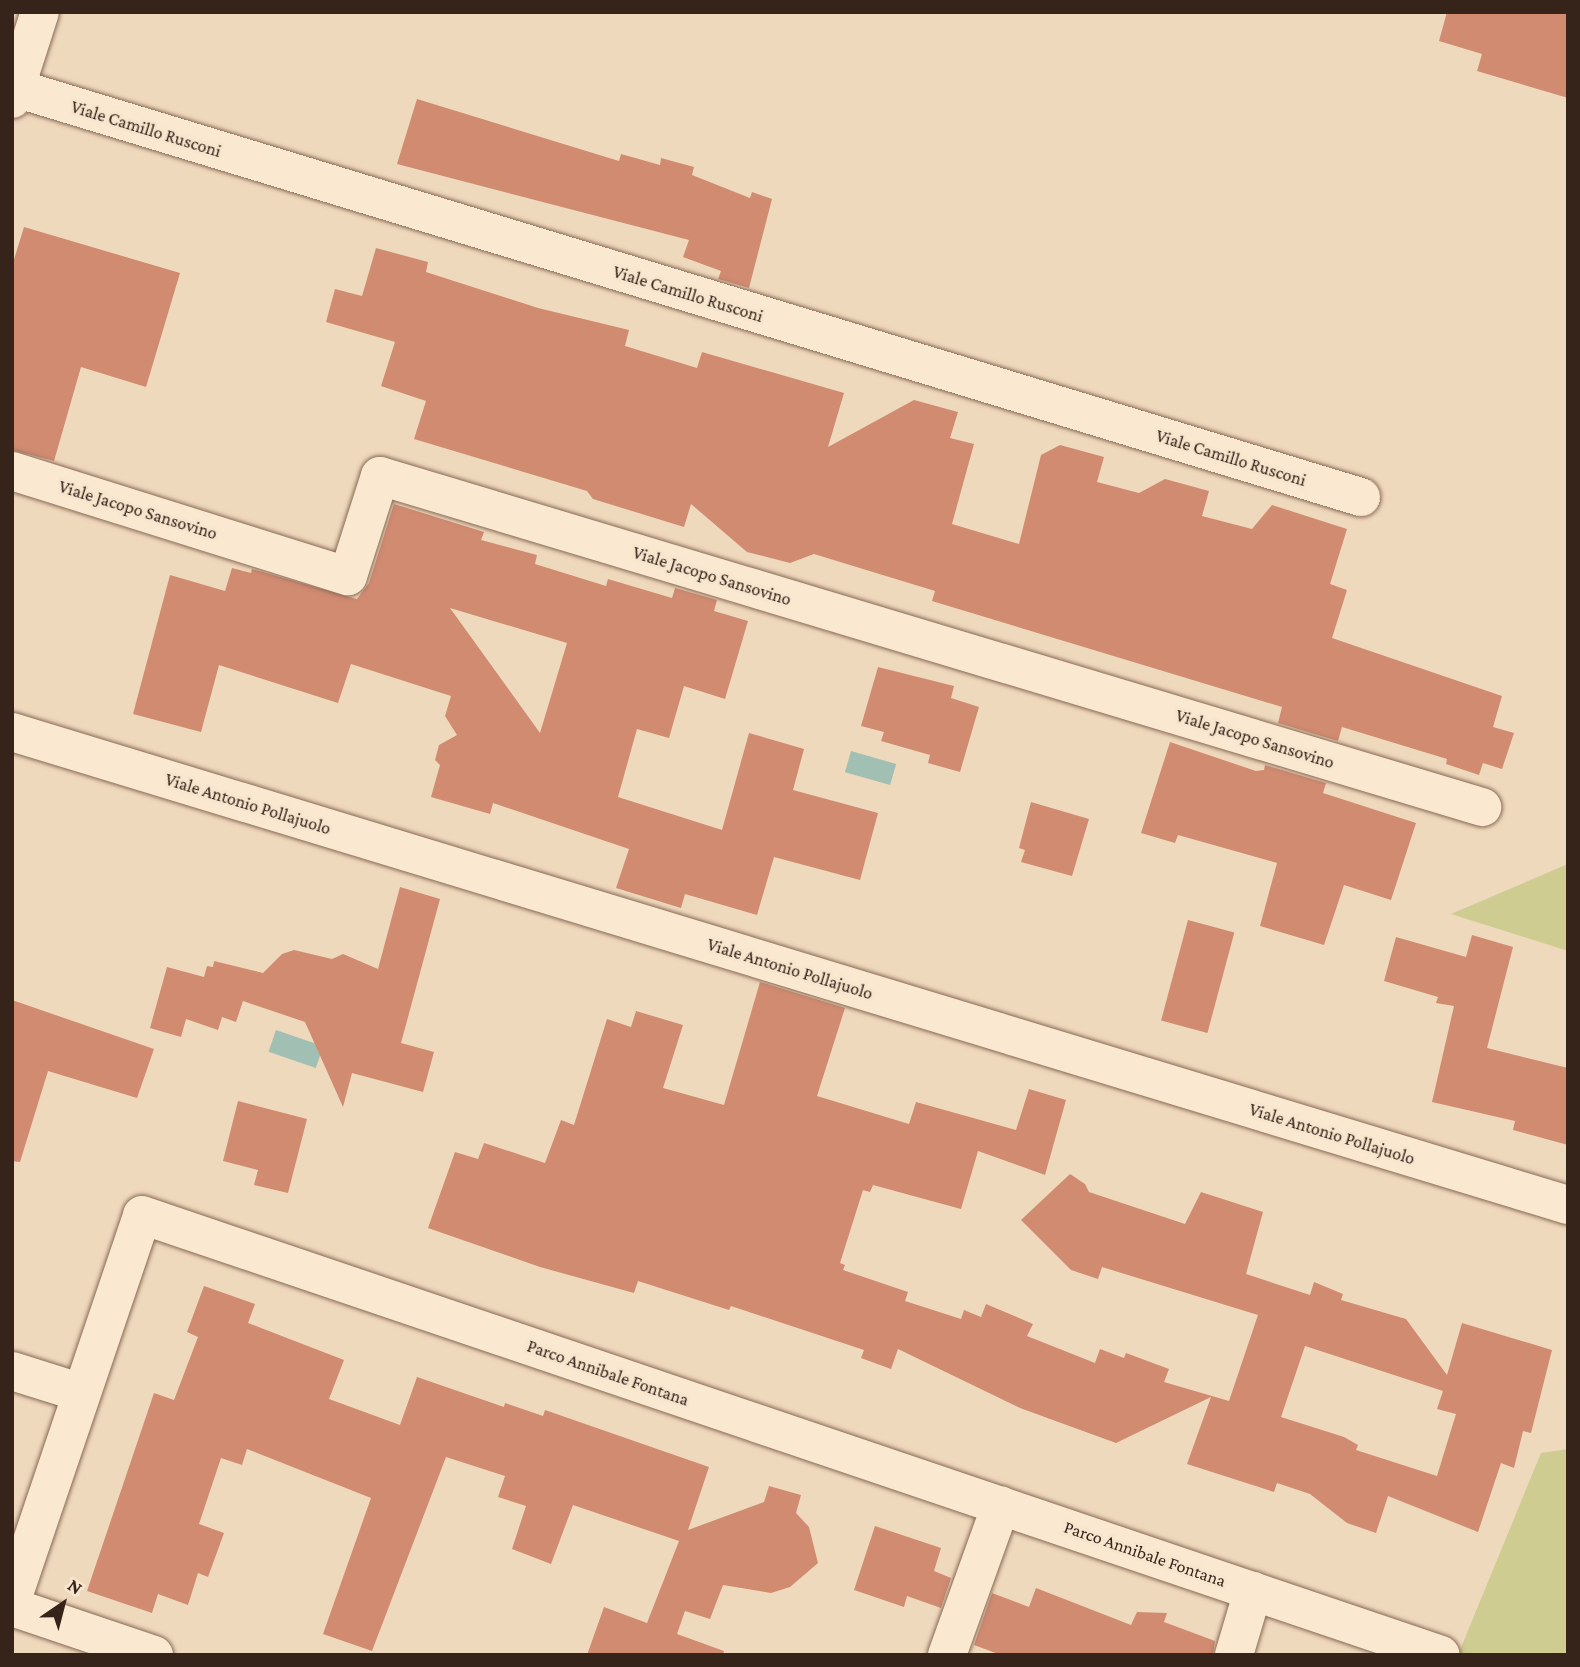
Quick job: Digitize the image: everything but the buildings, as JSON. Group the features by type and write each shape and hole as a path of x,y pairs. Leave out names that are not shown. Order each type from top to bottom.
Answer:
{"street":[{"path":"13,91 40,12"},
{"name":"Viale Camillo Rusconi","path":"13,91 1361,497"},
{"name":"Viale Jacopo Sansovino","path":"12,471 348,576 380,476 1482,807"},
{"name":"Viale Antonio Pollajuolo","path":"12,732 1568,1206"},
{"name":"Parco Annibale Fontana","path":"12,1600 142,1214 1441,1655"},
{"path":"12,1371 82,1393"},
{"path":"947,1655 1001,1505"},
{"path":"1234,1655 1253,1591"},
{"path":"12,1607 154,1655"}],"shaded area":[{"path":"851,751 896,764 890,785 845,772"},
{"path":"1568,864 1568,951 1451,914"},
{"path":"276,1030 323,1046 316,1068 269,1052"},
{"path":"1568,1449 1568,1655 1452,1655 1460,1650 1541,1453"}]}
